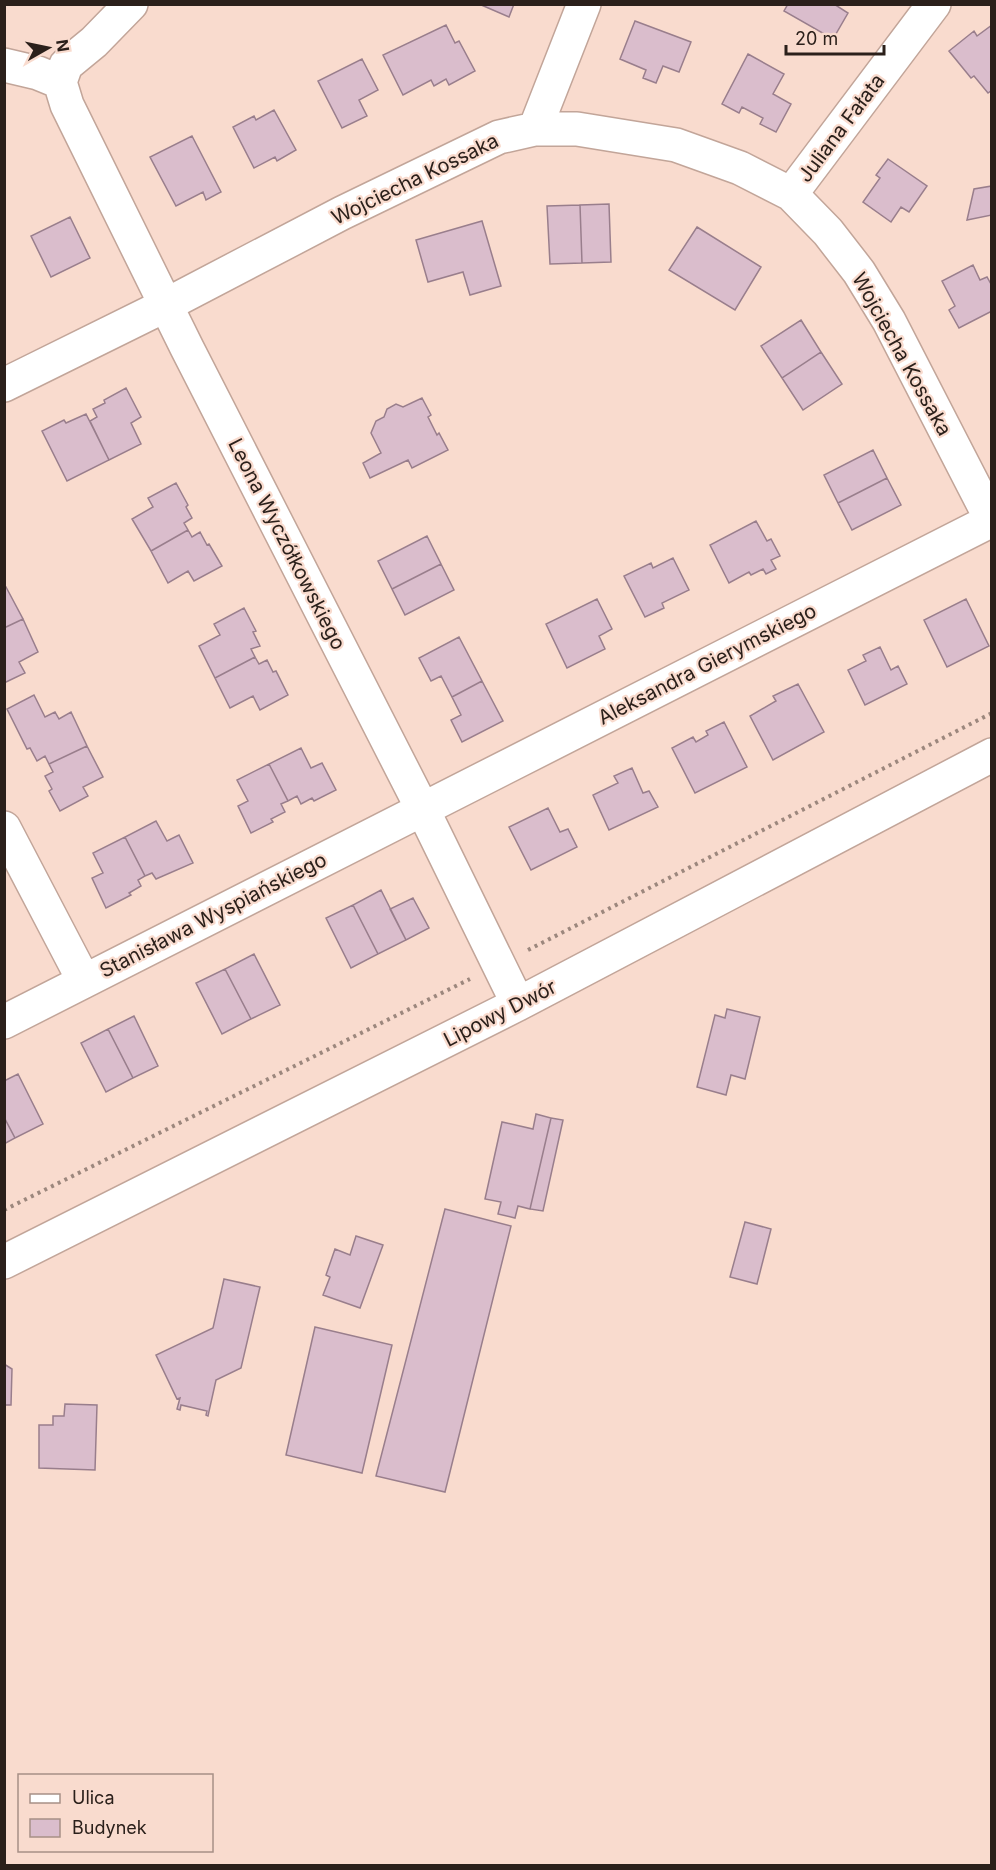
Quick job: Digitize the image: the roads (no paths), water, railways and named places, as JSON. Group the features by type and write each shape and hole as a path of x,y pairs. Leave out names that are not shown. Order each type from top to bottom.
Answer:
{"street":[{"path":"535,129 584,4"},
{"name":"Juliana Fałata","path":"791,194 934,4"},
{"path":"4,65 38,73 60,82 66,65 94,42 118,11"},
{"name":"Leona Wyczółkowskiego","path":"60,82 67,105 166,305 422,808 518,1004"},
{"name":"Wojciecha Kossaka","path":"4,385 166,305 342,213 499,137 535,129 577,129 676,145 740,168 791,194 828,232 865,282 889,321 991,520"},
{"name":"Aleksandra Gierymskiego","path":"422,808 991,520"},
{"name":"Lipowy Dwór","path":"4,1262 518,1004 992,755"},
{"name":"Stanisława Wyspiańskiego","path":"4,1022 422,808"},
{"path":"4,828 84,981"}]}
